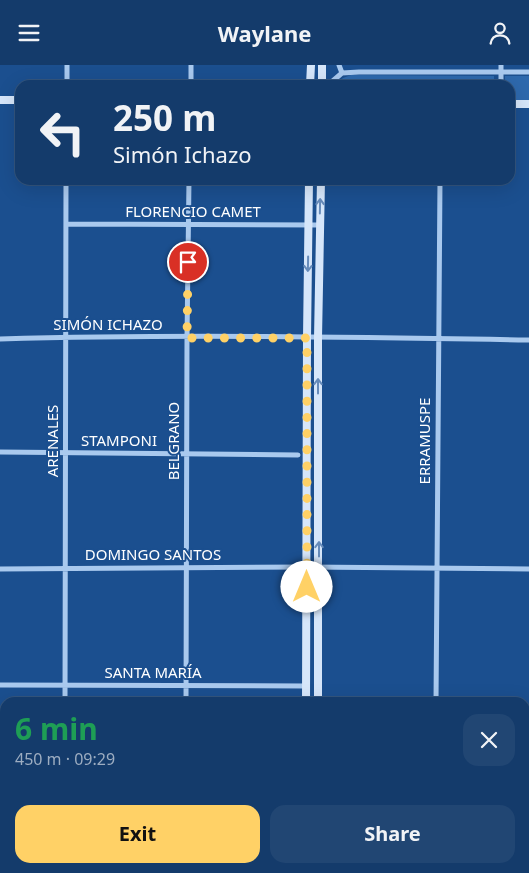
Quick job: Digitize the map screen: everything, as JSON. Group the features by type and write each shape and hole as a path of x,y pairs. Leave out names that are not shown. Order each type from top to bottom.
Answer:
{"main road":[{"path":"310,80 311,65"},
{"path":"322,65 322,80"},
{"path":"0,100 15,100"},
{"path":"515,104 529,104"},
{"path":"306,697 309,185"},
{"path":"318,697 318,338 321,185"},
{"path":"307,435 318,435"},
{"path":"307,477 318,477"},
{"path":"307,646 318,645"}],"street":[{"path":"67,65 67,80"},
{"path":"191,65 191,80"},
{"path":"339,65 342,73"},
{"path":"500,65 501,80"},
{"path":"334,80 342,73 359,72 529,72"},
{"name":"ARENALES","path":"66,185 66,697"},
{"name":"BELGRANO","path":"186,697 187,338 190,185"},
{"name":"ERRAMUSPE","path":"436,697 440,185"},
{"name":"FLORENCIO CAMET","path":"66,224 320,225"},
{"name":"SIMÓN ICHAZO","path":"0,339 65,337 529,340"},
{"name":"STAMPONI","path":"0,452 298,455"},
{"name":"DOMINGO SANTOS","path":"0,569 307,567 319,569 529,569"},
{"name":"SANTA MARÍA","path":"0,685 306,686"}],"shaded area":[{"path":"351,75 494,76 494,80 341,80"},
{"path":"505,76 529,76 529,100 515,100 515,80 505,80"}],"route":[{"path":"188,262 187,338 307,338 307,587"}]}
